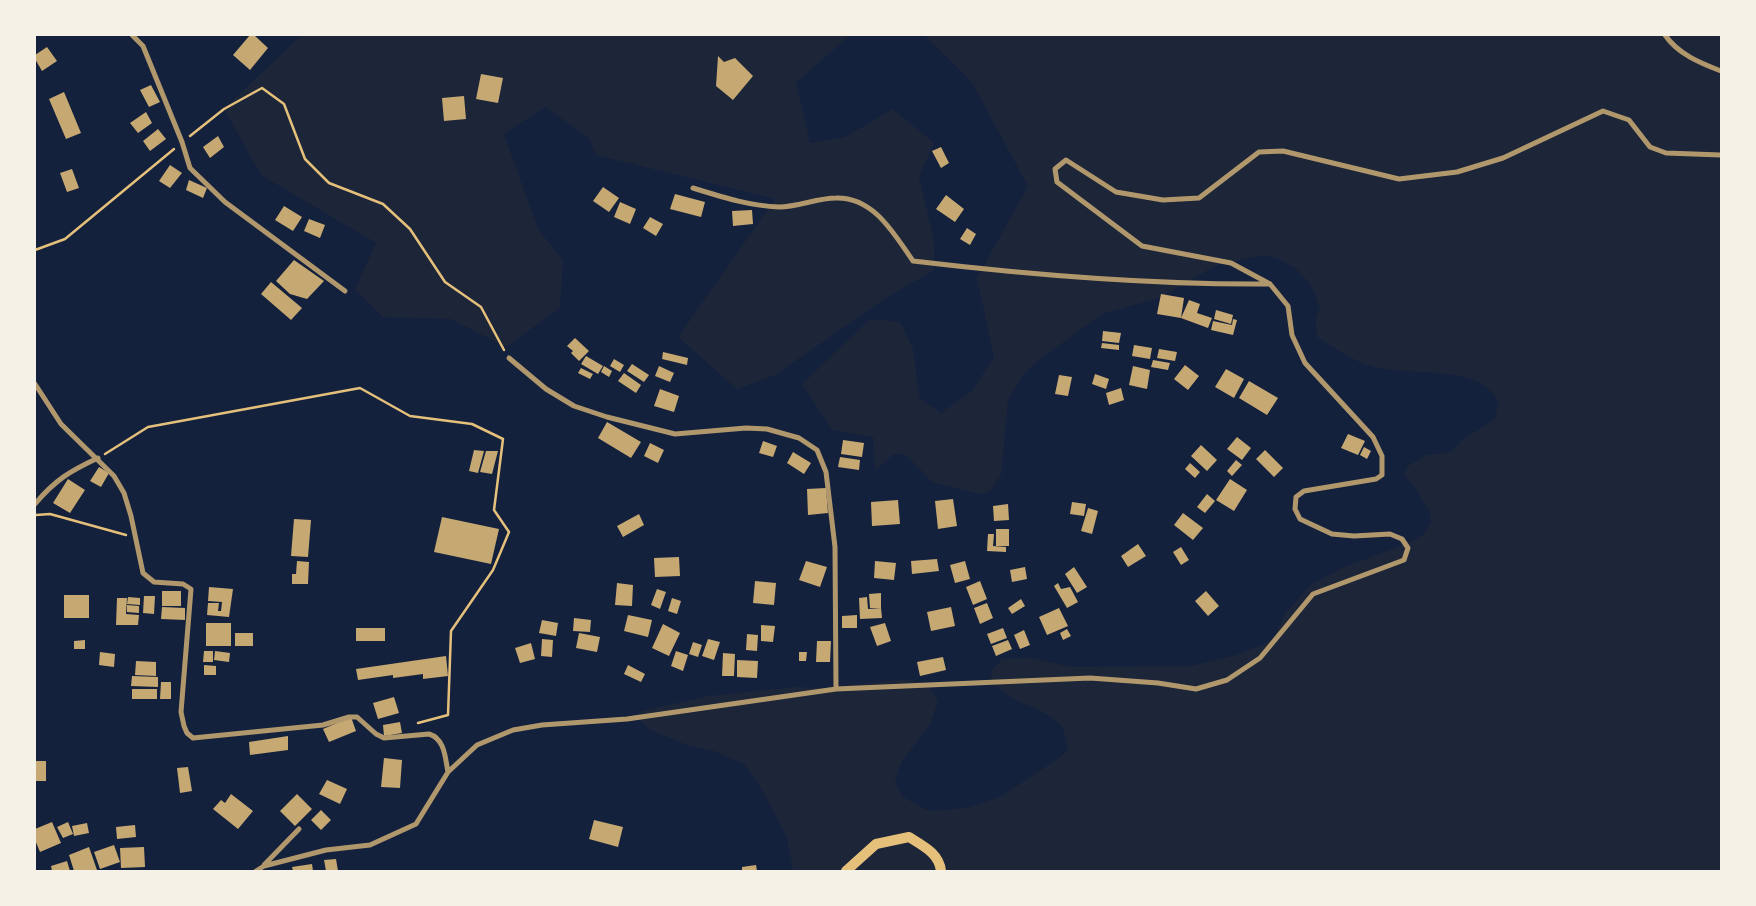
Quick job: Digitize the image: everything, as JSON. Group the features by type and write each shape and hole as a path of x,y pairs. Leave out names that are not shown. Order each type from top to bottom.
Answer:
{"main road":[{"path":"846,871 876,844 909,837 930,850 940,862 941,871"}],"street":[{"path":"132,35 143,46 182,142 190,168 225,202 345,291"},
{"path":"1665,35 1670,43 1695,61 1721,71"},
{"path":"264,866 326,850 370,845 416,824 448,772 477,744 513,730 542,725 627,719 836,689 1090,678 1158,683 1196,689 1228,680 1260,658 1313,594 1404,560 1408,548 1402,538 1390,534 1354,536 1332,534 1300,519 1295,510 1296,497 1304,491 1376,479 1382,475 1382,456 1372,437 1305,364 1292,335 1288,306 1270,284 1231,263 1142,246 1057,182 1055,169 1066,160 1116,192 1163,200 1199,198 1259,152 1283,151 1399,179 1457,172 1502,158 1603,111 1629,120 1650,147 1666,153 1721,155"},
{"path":"693,188 756,206 782,207 836,198 851,199 870,208 886,223 913,261 1086,278 1207,285 1270,284"},
{"path":"509,358 546,389 574,406 607,417 675,434 746,428 767,429 799,438 817,450 826,472 834,547 836,689"},
{"path":"35,384 61,424 98,458 114,476 124,493 143,573 154,582 183,584 191,589 180,712 187,733 193,738 323,725 349,717 357,717 376,734 384,738 429,734 436,736 441,742 448,772"},
{"path":"35,504 66,473 98,458"},
{"path":"256,871 264,866 299,829"}],"path":[{"path":"35,250 65,239 182,142 224,110 262,88 284,104 305,158 329,183 383,204 410,228 445,282 481,307 509,358"},
{"path":"98,458 148,427 360,388 410,416 472,424 504,439 494,510 509,532 493,570 451,631 448,715 418,722"},
{"path":"35,515 50,514 134,538"}],"shaded area":[{"path":"301,35 850,35 796,83 810,143 845,137 893,109 934,143 919,177 934,241 934,270 886,298 775,375 737,389 678,337 775,199 596,155 589,138 545,107 504,134 538,229 563,260 560,308 506,347 451,319 383,317 355,290 376,243 261,175 224,109"},
{"path":"924,35 1721,35 1721,871 793,871 787,837 757,781 744,764 714,751 689,746 649,729 641,722 641,711 709,696 796,687 826,688 907,679 927,685 938,701 930,724 901,763 895,782 903,797 929,811 967,808 1000,797 1062,756 1068,748 1062,728 1054,719 1007,695 991,679 992,670 1002,659 1032,658 1071,667 1191,666 1236,655 1262,645 1274,637 1286,612 1312,584 1342,568 1413,541 1424,534 1431,521 1430,513 1417,491 1404,475 1408,466 1426,455 1451,452 1461,441 1495,419 1499,401 1480,383 1456,375 1374,367 1352,358 1317,337 1316,318 1320,307 1310,284 1295,268 1279,259 1264,255 1217,265 1159,298 1102,314 1035,363 1023,375 1008,400 1001,475 990,491 980,494 932,482 906,455 894,454 875,470 873,437 832,430 802,384 870,319 900,322 913,348 919,398 941,413 972,391 994,357 977,278 1028,186 971,81"}],"building":[{"path":"250,35 254,35 268,48 250,70 233,55"},
{"path":"47,47 57,61 42,71 35,59 35,55"},
{"path":"718,56 724,62 735,58 753,76 733,100 716,86"},
{"path":"481,74 503,78 498,103 476,99"},
{"path":"151,85 160,102 149,107 140,90"},
{"path":"64,92 81,133 66,139 49,99"},
{"path":"464,96 466,119 444,121 442,98"},
{"path":"146,112 152,123 138,133 130,123"},
{"path":"158,129 166,139 150,151 143,141"},
{"path":"218,136 224,147 210,158 203,147"},
{"path":"941,147 949,163 941,168 932,151"},
{"path":"170,165 182,173 170,188 159,181"},
{"path":"72,169 79,188 67,192 60,173"},
{"path":"189,180 207,188 203,198 186,190"},
{"path":"603,187 619,198 609,212 593,201"},
{"path":"675,194 705,202 701,217 670,209"},
{"path":"946,195 964,209 955,222 936,209"},
{"path":"620,202 636,209 630,224 614,217"},
{"path":"284,206 302,217 293,231 275,220"},
{"path":"752,210 753,224 733,226 732,211"},
{"path":"650,217 663,224 656,236 643,228"},
{"path":"309,219 325,225 320,238 304,231"},
{"path":"967,228 976,234 970,245 960,239"},
{"path":"294,260 324,281 307,299 290,294 276,281"},
{"path":"271,282 302,308 291,320 261,294"},
{"path":"1161,294 1184,298 1181,318 1157,314"},
{"path":"1189,300 1200,304 1197,313 1212,318 1208,328 1181,318"},
{"path":"1216,310 1233,315 1231,324 1214,319"},
{"path":"1233,319 1237,320 1233,335 1211,330 1213,321 1232,325"},
{"path":"1103,331 1121,333 1119,343 1102,341"},
{"path":"575,338 589,351 579,361 571,353 573,351 567,346"},
{"path":"1102,343 1119,345 1119,350 1101,348"},
{"path":"1134,345 1152,348 1150,359 1132,356"},
{"path":"1159,349 1177,352 1175,361 1157,358"},
{"path":"663,352 688,358 687,365 662,359"},
{"path":"586,356 603,366 598,374 581,364"},
{"path":"614,359 624,365 620,372 610,366"},
{"path":"1153,360 1170,363 1168,370 1151,367"},
{"path":"632,364 649,375 644,382 627,371"},
{"path":"1185,365 1199,376 1188,390 1174,379"},
{"path":"604,366 612,371 609,377 601,372"},
{"path":"659,366 674,373 670,382 655,376"},
{"path":"1133,366 1150,370 1147,389 1129,385"},
{"path":"581,368 593,374 590,379 578,373"},
{"path":"1226,369 1244,379 1234,398 1215,387"},
{"path":"624,373 641,385 636,393 618,381"},
{"path":"1095,374 1109,379 1106,389 1092,384"},
{"path":"1059,375 1072,377 1068,396 1055,394"},
{"path":"1249,381 1278,398 1267,415 1239,398"},
{"path":"1121,388 1124,400 1109,405 1106,393"},
{"path":"660,389 679,396 674,412 654,406"},
{"path":"607,422 641,442 631,458 598,438"},
{"path":"1348,434 1365,441 1358,455 1341,448"},
{"path":"1237,437 1251,448 1242,460 1227,449"},
{"path":"843,440 864,443 862,457 841,454"},
{"path":"763,441 777,446 773,457 759,453"},
{"path":"650,443 664,450 658,463 644,456"},
{"path":"1201,445 1217,460 1207,471 1191,456"},
{"path":"1364,447 1371,451 1367,459 1360,455"},
{"path":"474,450 484,451 478,473 469,471"},
{"path":"1265,450 1283,468 1274,477 1256,459"},
{"path":"486,451 498,451 492,474 480,472"},
{"path":"793,452 811,463 804,474 787,463"},
{"path":"840,457 860,460 859,470 838,467"},
{"path":"1236,460 1242,465 1232,476 1227,471"},
{"path":"1190,463 1200,472 1195,478 1185,469"},
{"path":"99,467 109,473 101,487 90,481"},
{"path":"68,479 85,490 70,513 53,503"},
{"path":"1230,479 1247,490 1234,511 1216,500"},
{"path":"826,488 828,513 808,515 807,489"},
{"path":"1207,494 1215,501 1205,513 1197,507"},
{"path":"953,499 957,526 938,529 935,501"},
{"path":"898,500 900,524 872,526 871,502"},
{"path":"1072,502 1086,504 1084,516 1070,514"},
{"path":"1008,504 1009,520 994,521 993,506"},
{"path":"1088,508 1098,511 1092,534 1081,531"},
{"path":"1183,513 1203,528 1193,540 1174,525"},
{"path":"639,514 644,525 623,537 617,526"},
{"path":"442,517 499,529 491,564 434,552"},
{"path":"294,519 311,520 308,557 291,556"},
{"path":"996,529 1009,529 1009,546 996,546"},
{"path":"988,534 994,534 993,546 1006,547 1006,552 987,551"},
{"path":"1138,544 1146,556 1128,567 1121,556"},
{"path":"1181,547 1189,560 1181,565 1173,552"},
{"path":"679,557 680,576 655,577 654,558"},
{"path":"937,559 939,571 912,574 911,561"},
{"path":"297,561 309,562 308,584 292,584 292,574 296,574"},
{"path":"806,561 827,567 820,587 799,580"},
{"path":"875,561 896,563 894,580 874,578"},
{"path":"965,561 970,579 955,583 950,565"},
{"path":"1025,567 1027,579 1012,582 1010,570"},
{"path":"1074,567 1087,587 1077,593 1065,574"},
{"path":"755,581 776,583 774,605 753,603"},
{"path":"980,581 987,599 973,605 966,587"},
{"path":"617,583 633,585 632,606 615,605"},
{"path":"1058,583 1061,589 1070,587 1078,602 1067,608 1054,586"},
{"path":"209,587 233,589 229,617 207,615 208,603 219,603 218,611 221,611 222,602 208,601"},
{"path":"657,589 666,592 660,609 651,605"},
{"path":"162,591 181,591 181,606 162,606"},
{"path":"1206,591 1219,606 1208,616 1195,601"},
{"path":"881,593 881,608 870,608 869,594"},
{"path":"64,595 89,595 89,618 64,618"},
{"path":"144,596 155,596 154,614 143,613"},
{"path":"128,597 140,598 140,605 127,604"},
{"path":"867,597 868,609 881,608 882,618 860,619 859,598"},
{"path":"117,598 127,598 126,614 139,615 138,625 116,625"},
{"path":"672,598 681,601 677,614 668,611"},
{"path":"1021,599 1025,606 1012,614 1008,608"},
{"path":"987,603 993,618 980,624 974,608"},
{"path":"127,605 139,606 139,613 127,612"},
{"path":"162,607 185,608 185,620 161,619"},
{"path":"951,607 955,626 931,631 927,612"},
{"path":"1059,608 1068,626 1047,635 1039,617"},
{"path":"628,615 652,620 648,637 624,631"},
{"path":"857,615 857,628 842,628 842,616"},
{"path":"574,618 591,620 590,632 573,631"},
{"path":"542,620 558,623 556,636 539,633"},
{"path":"206,623 231,623 231,646 206,646"},
{"path":"885,623 891,641 877,646 870,627"},
{"path":"663,624 680,633 669,656 652,648"},
{"path":"761,625 775,626 773,642 761,641"},
{"path":"356,628 385,628 385,641 356,641"},
{"path":"1003,628 1007,638 991,644 987,634"},
{"path":"1067,629 1071,636 1063,640 1060,633"},
{"path":"1024,630 1030,645 1020,649 1014,635"},
{"path":"235,633 253,633 253,646 235,646"},
{"path":"579,633 600,637 597,652 576,648"},
{"path":"747,634 758,635 757,651 746,650"},
{"path":"542,639 553,640 552,657 541,656"},
{"path":"708,639 720,642 714,660 702,656"},
{"path":"85,640 85,649 74,649 74,641"},
{"path":"1008,640 1012,649 996,656 992,646"},
{"path":"817,641 831,641 830,662 816,662"},
{"path":"693,642 702,645 698,657 689,654"},
{"path":"531,643 535,659 520,663 515,648"},
{"path":"204,651 213,651 213,662 203,662"},
{"path":"215,651 230,653 229,662 214,660"},
{"path":"676,651 688,655 683,671 671,666"},
{"path":"100,652 115,654 114,667 99,665"},
{"path":"799,652 807,652 806,661 799,661"},
{"path":"723,653 735,654 734,676 722,676"},
{"path":"446,656 448,676 423,679 423,674 393,678 393,675 358,680 356,669"},
{"path":"943,657 946,670 920,676 917,662"},
{"path":"737,660 758,661 757,678 737,677"},
{"path":"136,661 156,662 156,676 135,675"},
{"path":"204,665 216,666 216,675 204,675"},
{"path":"628,665 645,674 641,682 624,674"},
{"path":"132,676 158,677 158,687 131,686"},
{"path":"161,682 171,682 171,699 160,699"},
{"path":"132,689 157,689 157,699 132,699"},
{"path":"394,697 399,713 378,719 373,703"},
{"path":"351,717 356,731 329,742 323,729"},
{"path":"400,722 402,733 384,736 383,725"},
{"path":"288,736 288,750 250,755 249,742"},
{"path":"384,758 402,760 400,788 381,787"},
{"path":"35,761 46,761 46,781 35,781"},
{"path":"188,767 192,791 180,793 177,768"},
{"path":"327,780 347,789 340,804 319,794"},
{"path":"231,794 253,811 238,829 213,809 221,800 225,803"},
{"path":"297,794 312,809 295,826 280,811"},
{"path":"321,810 331,820 321,830 311,820"},
{"path":"594,820 623,827 618,847 589,839"},
{"path":"52,822 61,843 40,852 35,840 35,829"},
{"path":"68,822 73,834 63,838 57,827"},
{"path":"87,823 89,833 74,836 72,826"},
{"path":"135,825 136,837 117,839 116,827"},
{"path":"114,845 120,862 100,869 94,852"},
{"path":"89,847 97,870 74,871 69,855"},
{"path":"144,847 145,867 121,868 120,848"},
{"path":"336,859 338,871 326,871 324,860"},
{"path":"67,861 70,871 52,871 51,866"},
{"path":"312,864 313,871 293,871 292,867"},
{"path":"756,865 757,871 742,871 742,867"}]}
